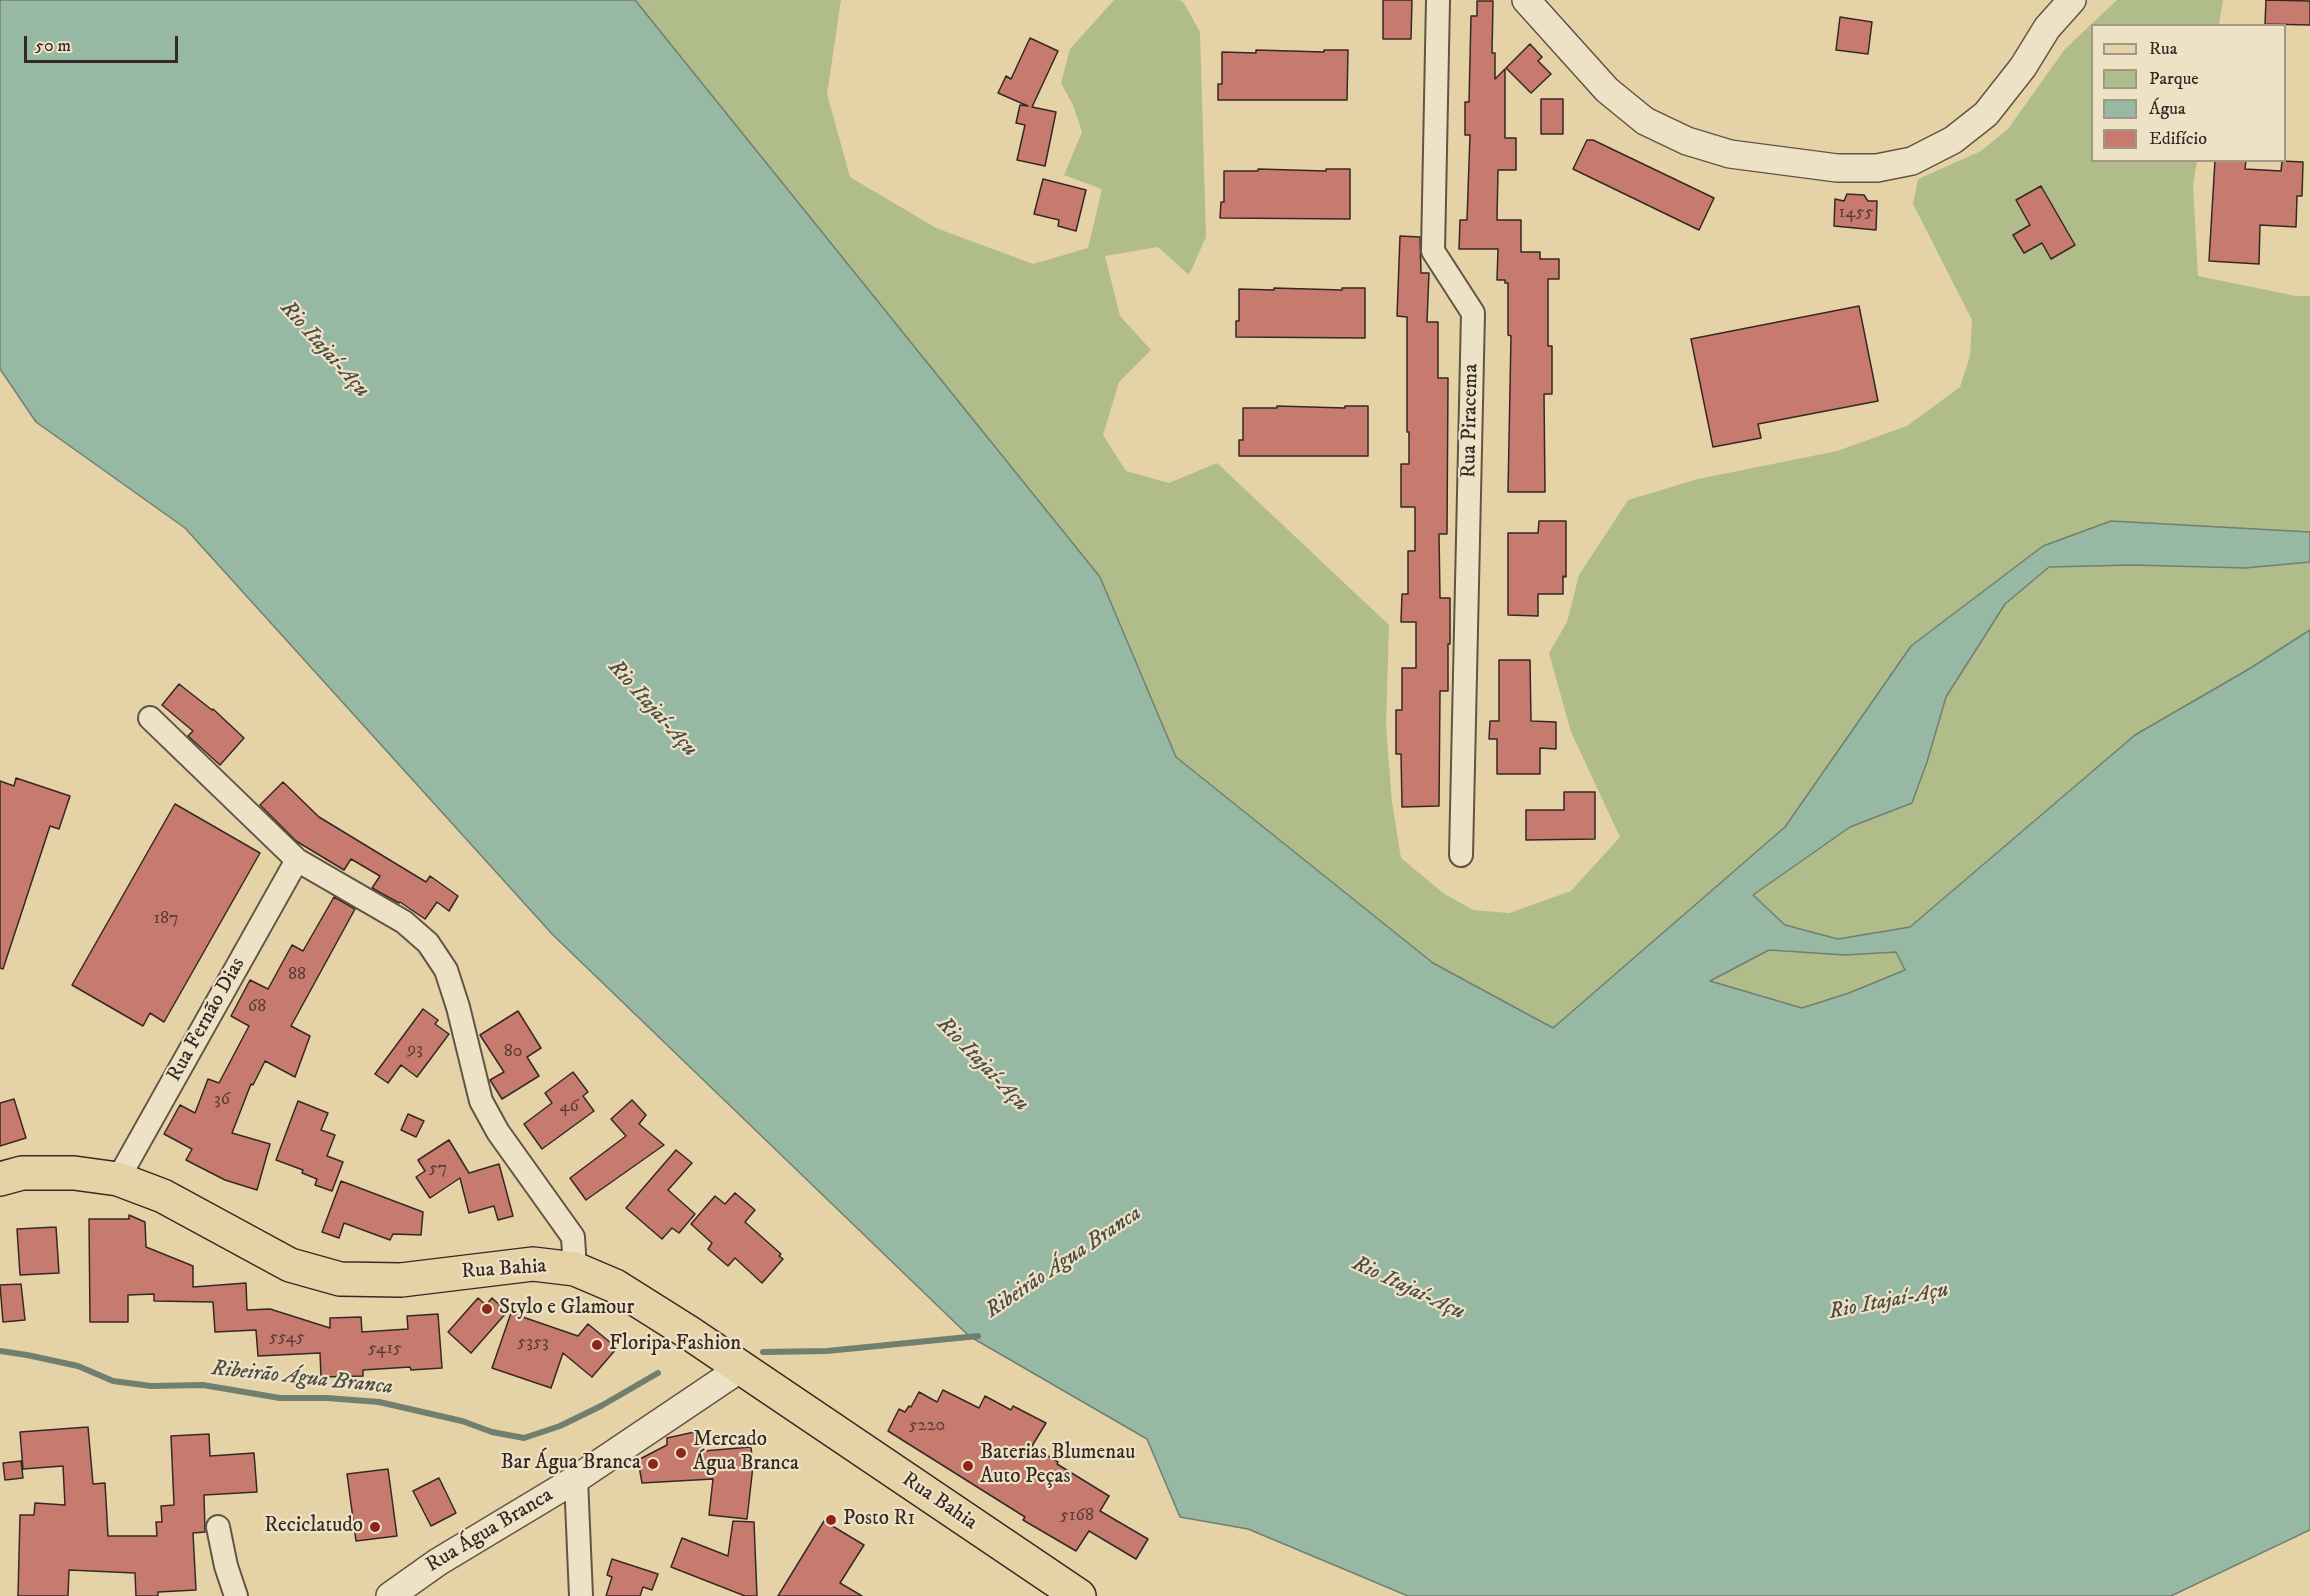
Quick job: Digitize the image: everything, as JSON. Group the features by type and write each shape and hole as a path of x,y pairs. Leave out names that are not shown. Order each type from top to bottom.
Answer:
{"main road":[{"name":"Rua Bahia","path":"0,1179 22,1173 74,1173 118,1179 163,1196 290,1265 340,1279 401,1280 533,1264 575,1269 615,1286 741,1368 1079,1596"}],"street":[{"name":"Rua Piracema","path":"1438,0 1433,251 1473,314 1461,855"},
{"path":"1526,0 1607,90 1645,121 1687,141 1730,154 1837,168 1877,168 1912,161 1953,140 1986,114 2023,67 2047,28 2072,0"},
{"path":"150,718 297,860 404,922 428,943 446,970 458,1007 481,1101 498,1132 573,1237 575,1269"},
{"name":"Rua Fernão Dias","path":"118,1179 297,860"},
{"name":"Rua Água Branca","path":"390,1596 438,1562 576,1479 741,1368"},
{"path":"576,1479 581,1596"},
{"path":"218,1527 226,1566 236,1596"}],"green space":[{"path":"635,0 841,0 827,94 850,177 936,228 1033,264 1088,248 1102,189 1064,175 1082,132 1073,105 1061,83 1070,49 1114,0 1179,0 1184,3 1200,32 1206,237 1189,275 1158,247 1105,256 1120,316 1151,350 1119,382 1103,435 1126,471 1169,483 1217,463 1389,625 1386,725 1392,802 1401,858 1443,893 1473,910 1509,913 1571,891 1620,837 1571,732 1549,653 1567,622 1579,575 1628,500 1698,479 1837,451 1907,426 1960,387 1970,356 1972,320 1913,204 1918,179 1981,151 2008,129 2065,49 2091,24 2091,162 2197,162 2193,186 2198,276 2296,296 2310,296 2310,532 2112,521 1911,646 1785,827 1553,1028 1433,963 1176,757 1100,577"},
{"path":"2117,0 2223,0 2219,24 2092,24"},
{"path":"2310,562 2310,630 2249,669 2135,735 1909,927 1838,939 1785,925 1753,895 1850,827 1912,803 1946,697 2005,604 2049,567 2132,565 2245,568"},
{"path":"1769,950 1845,955 1897,952 1905,970 1849,993 1802,1008 1710,981"}],"water":[{"name":"Rio Itajaí-Açu","path":"0,0 635,0 1100,577 1176,757 1433,963 1553,1028 1785,827 1911,646 2043,546 2111,521 2310,532 2310,562 2245,568 2132,565 2049,567 2005,604 1946,697 1912,803 1850,827 1753,895 1785,925 1838,939 1910,927 2135,735 2249,669 2310,630 2310,1530 2171,1596 1408,1596 1248,1529 1180,1517 1147,1439 969,1336 553,935 185,528 36,422 0,369","holes":["1769,950 1845,955 1896,952 1905,970 1849,993 1802,1008 1710,981"]}],"building":[{"path":"1383,0 1412,0 1411,39 1383,39"},
{"path":"2266,0 2310,1 2310,25 2265,24"},
{"path":"1477,1 1493,1 1492,53 1495,53 1495,79 1505,69 1505,138 1516,138 1516,170 1498,170 1497,220 1521,220 1521,252 1540,252 1540,259 1559,259 1559,279 1548,279 1548,346 1552,346 1552,394 1544,394 1545,492 1508,492 1511,336 1508,335 1508,283 1505,283 1505,280 1497,280 1498,249 1459,249 1460,220 1467,220 1470,135 1465,135 1465,102 1469,102 1471,16 1477,16"},
{"path":"1840,17 1872,22 1868,54 1836,50"},
{"path":"1030,38 1058,51 1032,107 1056,112 1045,166 1017,160 1025,125 1016,123 1020,105 1028,106 998,93 1006,76 1011,79"},
{"path":"1530,44 1542,57 1538,61 1551,74 1531,93 1506,68"},
{"path":"1256,50 1324,52 1324,50 1348,50 1347,100 1218,100 1218,84 1222,84 1222,52 1256,53"},
{"path":"1541,99 1563,99 1563,134 1541,134"},
{"path":"1587,140 1593,140 1714,198 1699,230 1573,169"},
{"path":"2215,162 2246,162 2245,169 2281,171 2282,162 2303,162 2302,196 2297,196 2296,227 2260,225 2259,264 2209,261"},
{"path":"1258,169 1326,171 1326,169 1350,169 1350,219 1220,218 1221,202 1224,202 1224,171 1258,171"},
{"path":"1043,179 1086,190 1076,231 1058,226 1059,220 1034,214"},
{"path":"2041,186 2075,245 2051,259 2042,243 2024,253 2013,235 2030,225 2016,200"},
{"path":"1847,194 1864,195 1868,201 1877,201 1876,230 1834,226 1835,199 1844,201"},
{"path":"1400,236 1420,237 1421,273 1429,273 1427,322 1438,322 1438,378 1448,378 1447,534 1439,534 1440,598 1450,598 1450,644 1448,644 1448,691 1440,691 1439,806 1402,807 1401,754 1396,754 1396,710 1402,710 1402,668 1416,668 1416,622 1401,622 1402,594 1408,594 1408,551 1415,551 1415,507 1401,507 1401,464 1409,464 1409,432 1407,432 1407,317 1397,316"},
{"path":"1274,288 1342,290 1342,288 1365,288 1365,338 1236,337 1236,321 1239,321 1239,289 1274,290"},
{"path":"1859,306 1878,401 1758,424 1761,438 1713,447 1691,339"},
{"path":"1277,406 1345,408 1345,406 1368,406 1368,456 1239,456 1239,440 1243,440 1243,408 1277,408"},
{"path":"1539,521 1566,521 1566,577 1563,576 1563,594 1538,594 1538,616 1508,615 1508,533 1538,533"},
{"path":"1499,660 1530,660 1531,721 1556,722 1556,749 1540,748 1540,774 1497,774 1497,739 1489,739 1490,721 1499,721"},
{"path":"179,684 213,709 244,738 220,765 188,736 193,731 162,705"},
{"path":"16,778 70,796 59,829 50,826 3,969 0,968 0,781 14,786"},
{"path":"283,782 319,817 426,882 430,876 458,896 449,911 437,902 425,919 400,902 372,888 380,876 351,859 344,870 296,841 260,805"},
{"path":"1564,792 1595,792 1595,839 1526,840 1526,810 1564,810"},
{"path":"175,804 260,853 164,1022 150,1013 143,1026 72,985"},
{"path":"334,897 355,909 291,1026 310,1036 295,1077 265,1061 253,1085 251,1084 232,1133 270,1144 257,1190 225,1180 186,1160 192,1149 164,1134 180,1105 195,1113 208,1079 219,1083 249,1026 231,1016 250,980 268,989 292,945 303,951"},
{"path":"423,1009 438,1020 435,1024 449,1034 417,1077 401,1065 388,1083 375,1074"},
{"path":"518,1011 541,1048 527,1057 539,1076 502,1099 490,1080 504,1072 480,1035"},
{"path":"573,1072 588,1092 583,1096 594,1111 542,1149 524,1124 552,1103 545,1093"},
{"path":"14,1099 26,1138 0,1146 0,1103"},
{"path":"632,1100 646,1115 639,1124 664,1145 586,1200 570,1178 626,1136 611,1119"},
{"path":"298,1101 328,1113 321,1130 335,1135 327,1156 343,1162 332,1191 315,1185 317,1179 302,1173 303,1170 276,1160"},
{"path":"408,1114 424,1121 416,1137 401,1130"},
{"path":"449,1140 469,1173 499,1164 513,1216 498,1220 494,1206 469,1213 460,1178 430,1198 416,1177 425,1171 418,1160"},
{"path":"676,1150 692,1163 668,1190 695,1214 679,1233 672,1228 662,1239 626,1208"},
{"path":"341,1181 423,1212 421,1235 393,1234 390,1240 344,1223 339,1238 322,1232"},
{"path":"735,1193 755,1210 745,1222 781,1254 779,1256 783,1259 762,1283 735,1258 728,1266 708,1249 712,1243 691,1224 715,1196 725,1204"},
{"path":"129,1215 145,1222 146,1247 193,1266 193,1287 246,1283 247,1310 270,1309 330,1328 330,1318 361,1317 362,1332 408,1329 407,1316 438,1314 442,1368 411,1370 410,1367 363,1370 363,1376 321,1377 320,1353 258,1356 256,1330 215,1332 213,1302 154,1301 154,1294 128,1295 128,1322 90,1322 89,1219 129,1219"},
{"path":"56,1227 59,1273 20,1275 17,1229"},
{"path":"21,1284 25,1320 3,1322 0,1285"},
{"path":"478,1298 486,1305 492,1298 507,1312 471,1353 448,1332"},
{"path":"511,1313 578,1336 588,1324 617,1348 592,1377 563,1353 551,1388 492,1368"},
{"path":"943,1390 979,1408 985,1396 1011,1410 1013,1406 1046,1423 1032,1446 1109,1496 1100,1511 1148,1539 1136,1559 1089,1531 1076,1551 1023,1520 1025,1517 888,1431 899,1409 905,1412 909,1406 911,1407 919,1392 937,1402"},
{"path":"88,1427 93,1484 105,1483 108,1536 157,1536 156,1522 162,1522 161,1506 174,1505 171,1436 209,1434 210,1456 254,1453 257,1492 204,1495 205,1532 193,1533 196,1590 158,1592 158,1596 136,1596 135,1573 69,1570 68,1596 18,1596 20,1515 34,1515 35,1503 65,1505 63,1466 23,1469 20,1432"},
{"path":"699,1431 703,1451 751,1447 753,1466 747,1519 709,1515 713,1479 642,1483 638,1460 667,1445 667,1438"},
{"path":"21,1461 23,1478 5,1480 3,1463"},
{"path":"388,1469 397,1536 356,1541 347,1474"},
{"path":"439,1478 456,1513 431,1526 413,1491"},
{"path":"733,1521 754,1522 757,1596 745,1596 671,1567 682,1538 728,1556"},
{"path":"824,1521 864,1545 840,1583 862,1596 778,1596"},
{"path":"612,1559 658,1574 652,1590 643,1587 640,1596 606,1596 612,1577 607,1575"}],"waterway":[{"name":"Ribeirão Água Branca","path":"763,1352 827,1351 978,1336"},
{"name":"Ribeirão Água Branca","path":"0,1351 78,1366 113,1381 151,1386 203,1385 280,1398 327,1398 379,1402 462,1421 492,1432 524,1438 560,1426 601,1406 658,1373"}],"place":[{"name":"Stylo e Glamour","path":"487,1309"},
{"name":"Floripa Fashion","path":"597,1345"},
{"name":"Mercado Água Branca","path":"681,1453"},
{"name":"Bar Água Branca","path":"653,1464"},
{"name":"Baterias Blumenau Auto Peças","path":"968,1466"},
{"name":"Posto R1","path":"831,1520"},
{"name":"Reciclatudo","path":"375,1527"}]}
